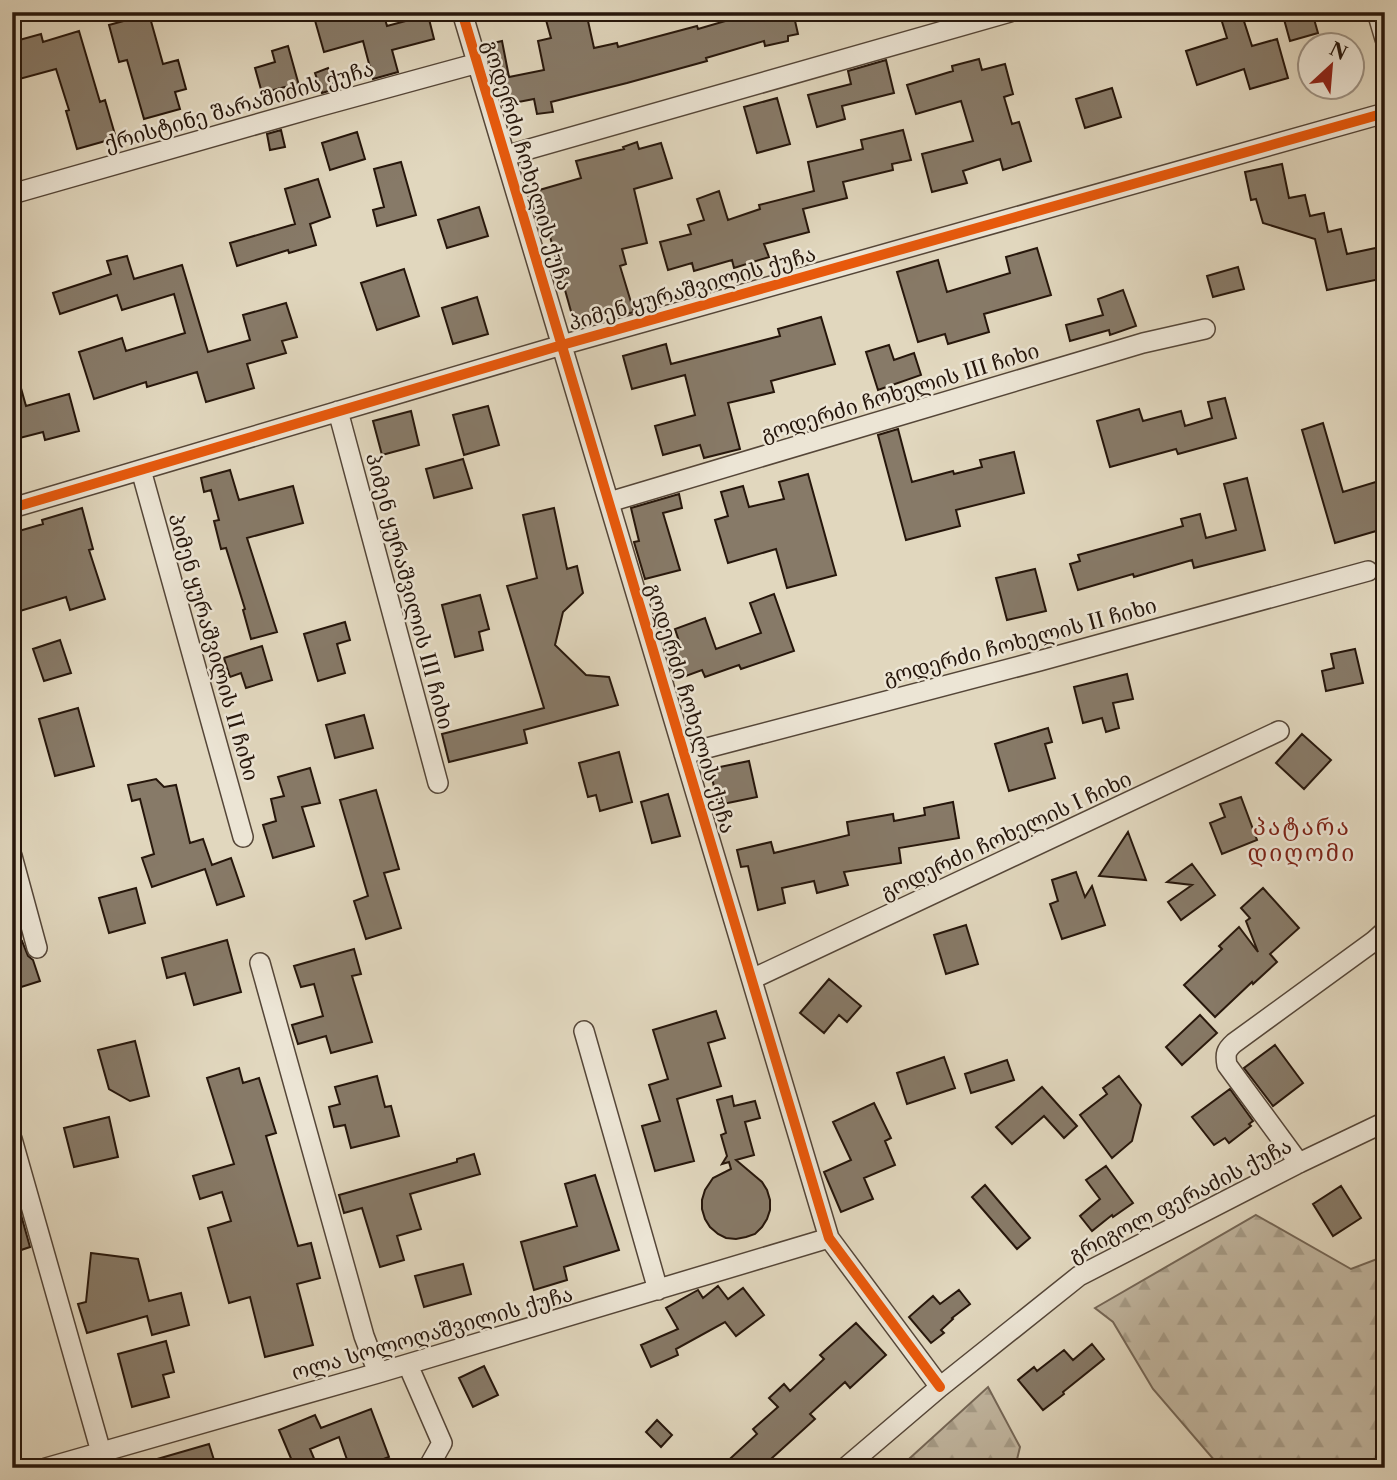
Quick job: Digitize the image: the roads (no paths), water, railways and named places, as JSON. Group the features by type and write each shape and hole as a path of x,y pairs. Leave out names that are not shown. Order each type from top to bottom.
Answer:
{"street":[{"path":"505,156 1010,12"},
{"path":"1377,12 1385,39"},
{"name":"გოდერძი ჩოხელის ქუჩა","path":"467,13 478,63 505,156 829,1238 940,1387"},
{"name":"ქრისტინე შარაშიძის ქუჩა","path":"12,194 478,63"},
{"name":"პიმენ ყურაშვილის ქუჩა","path":"12,508 562,345 1385,113"},
{"name":"გოდერძი ჩოხელის III ჩიხი","path":"609,502 1143,343 1205,329"},
{"name":"პიმენ ყურაშვილის III ჩიხი","path":"338,411 438,783"},
{"name":"პიმენ ყურაშვილის II ჩიხი","path":"141,470 243,837"},
{"name":"გოდერძი ჩოხელის II ჩიხი","path":"684,754 1368,570"},
{"name":"გოდერძი ჩოხელის I ჩიხი","path":"752,979 1279,731"},
{"path":"12,856 37,948"},
{"path":"1298,1163 1227,1065 1225,1055 1234,1043 1385,931"},
{"path":"260,963 364,1336 379,1373"},
{"path":"584,1031 658,1290"},
{"name":"გრიგოლ ფერაძის ქუჩა","path":"845,1468 940,1387 1079,1276 1298,1163 1385,1122"},
{"path":"12,1139 101,1452"},
{"name":"ოლა სოლოღაშვილის ქუჩა","path":"46,1468 408,1365 829,1238"},
{"path":"408,1365 442,1443 428,1468"}],"district":[{"name":"პატარა დიღომი","path":"1302,840"}]}
